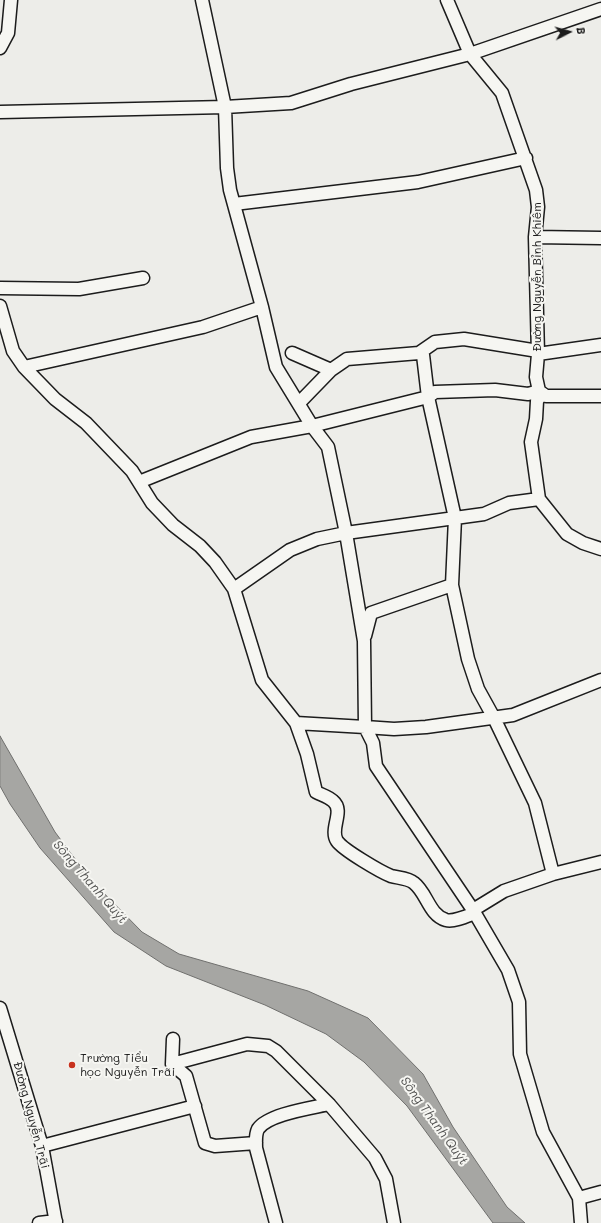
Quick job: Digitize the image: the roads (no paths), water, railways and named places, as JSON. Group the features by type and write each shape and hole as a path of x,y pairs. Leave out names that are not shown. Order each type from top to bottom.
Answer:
{"street":[{"path":"0,48 8,33 11,0"},
{"path":"202,0 225,107 227,168 234,204 262,307 276,367 312,426 328,447 346,533 364,641 365,727 373,743 376,766 474,911 508,970 519,1002 520,1054 542,1132 578,1198 581,1223"},
{"name":"Đường Nguyễn Bỉnh Khiêm","path":"447,0 470,54 502,93 536,190 538,207 535,237 538,353 536,377 540,392"},
{"path":"0,112 225,107 291,103 351,84 470,54 601,9"},
{"path":"234,204 418,182 526,158"},
{"path":"535,237 601,238"},
{"path":"0,288 79,289 143,278"},
{"path":"0,306 13,351 24,367 54,399 86,423 132,471 152,503 173,525 200,546 215,562 234,589 262,680 296,723 307,754 316,792 334,801 337,812 334,828 338,842 352,853 390,876 414,883 433,910 445,919 450,920 474,911 504,891 553,874 601,862"},
{"path":"24,367 203,327 262,307"},
{"path":"299,403 331,370 347,359 419,353 435,342 464,339 538,353 601,345"},
{"path":"292,352 331,370"},
{"path":"419,353 424,357 428,397 455,518 452,585 468,659 478,689 494,718 535,803 553,874"},
{"path":"139,482 251,437 312,426 428,397 435,392 495,390 528,394 540,392 550,396 601,396"},
{"path":"540,392 537,401 536,419 531,442 539,499 567,534 583,543 601,550"},
{"path":"234,589 290,550 318,539 346,533 484,514 509,502 539,499"},
{"path":"364,641 371,614 452,585"},
{"path":"296,723 394,729 426,727 494,718 513,715 601,680"},
{"name":"Đường Nguyễn Trãi","path":"0,1008 42,1146 56,1222"},
{"path":"172,1064 173,1039"},
{"path":"172,1064 247,1044 268,1046 276,1050 329,1104 381,1167 389,1190 394,1223"},
{"path":"172,1064 186,1076 205,1143 215,1146 256,1142"},
{"path":"276,1223 260,1168 256,1142 258,1130 265,1123 287,1114 329,1104"},
{"path":"42,1146 195,1106"},
{"path":"578,1198 601,1192"},
{"path":"39,1223 56,1222"}],"water":[{"name":"Sông Thanh Quýt","path":"0,736 55,832 90,879 142,932 179,954 308,991 368,1018 423,1074 453,1127 507,1207 525,1223 493,1223 407,1106 364,1062 326,1034 265,1005 166,966 114,932 40,848 10,804 0,786"}],"place":[{"name":"Trường Tiểu học Nguyễn Trãi","path":"72,1065"}]}
